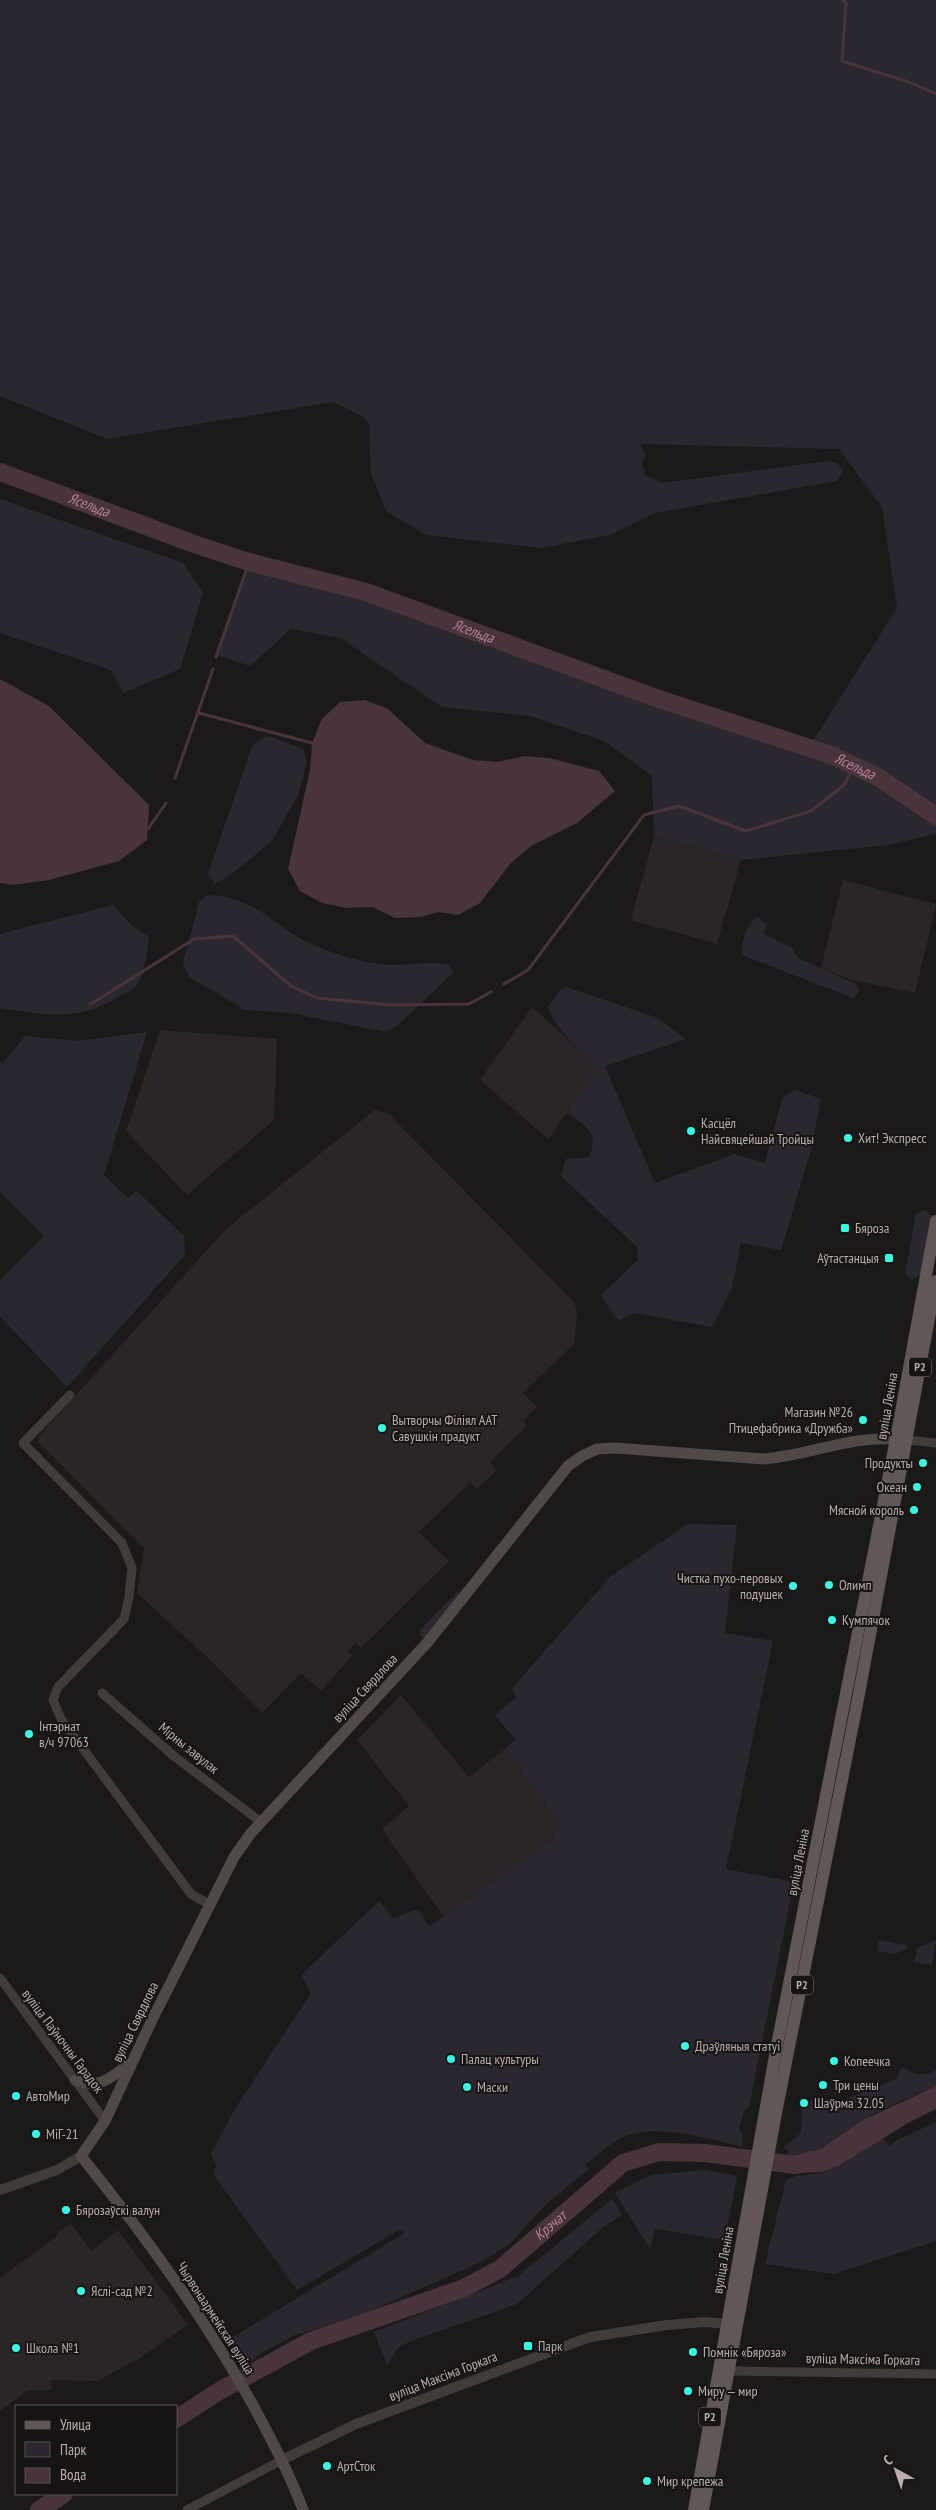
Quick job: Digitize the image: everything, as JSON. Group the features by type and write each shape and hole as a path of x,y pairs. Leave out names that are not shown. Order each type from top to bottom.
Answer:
{"main road":[{"name":"вуліца Леніна","path":"901,1440 936,1221"},
{"name":"вуліца Леніна","path":"703,2510 724,2370 757,2183 901,1440 936,1281"},
{"name":"вуліца Свярдлова","path":"81,2156 105,2121 132,2061 234,1857 261,1822 427,1643 568,1466 582,1456 597,1450 615,1448 764,1459 782,1457 862,1439 901,1440"},
{"path":"75,2080 86,2084 100,2084 132,2061"},
{"name":"Чырвонаармейская вуліца","path":"81,2156 164,2266 231,2364 282,2460 303,2510"},
{"name":"вуліца Леніна","path":"694,2510 724,2370"}],"street":[{"path":"70,1395 23,1443 122,1543 132,1568 129,1597 124,1619 58,1687 52,1700 61,1719 191,1894 210,1905"},
{"path":"901,1440 936,1443"},
{"name":"Мірны завулак","path":"102,1694 175,1757 261,1822"},
{"name":"вуліца Паўночны Гарадок","path":"0,1978 105,2121"},
{"name":"вуліца Свярдлова","path":"0,2190 57,2170 81,2156"},
{"name":"вуліца Максіма Горкага","path":"187,2510 356,2424 590,2337 667,2325 705,2322 732,2325"},
{"name":"вуліца Максіма Горкага","path":"724,2370 936,2374"}],"shaded area":[{"path":"654,836 741,860 717,944 631,920"},
{"path":"843,880 936,904 915,993 848,979 821,968"},
{"path":"532,1007 600,1068 548,1139 480,1080"},
{"path":"160,1030 277,1039 274,1120 187,1195 126,1131"},
{"name":"Вытворчы Філіял ААТ Савушкін прадукт","path":"375,1110 389,1114 574,1302 577,1314 574,1344 523,1393 537,1407 523,1421 527,1426 490,1462 497,1470 477,1489 470,1483 419,1532 449,1561 361,1648 355,1643 348,1651 352,1656 321,1691 301,1673 262,1713 210,1660 137,1593 144,1548 38,1442 39,1436 226,1229"},
{"path":"401,1695 469,1777 506,1748 562,1827 552,1840 443,1916 382,1829 409,1806 357,1740"},
{"name":"Яслі-сад №2","path":"71,2223 91,2251 118,2230 188,2325 138,2359 98,2381 51,2380 51,2390 27,2391 0,2411 0,2278 58,2235 57,2233"}],"green space":[{"path":"0,0 936,0 936,834 888,845 741,860 654,836 652,776 604,741 530,716 442,707 340,638 291,629 250,666 217,655 249,562 366,592 656,698 809,747 897,608 882,507 839,449 640,444 645,454 642,464 645,475 662,483 828,461 837,463 843,470 837,481 655,513 610,535 541,548 426,535 386,511 371,473 369,426 364,417 333,402 107,439 0,396"},
{"path":"0,499 183,563 203,593 180,669 123,693 111,670 0,633"},
{"path":"269,736 303,749 307,761 298,795 272,841 233,873 215,884 208,874 252,746 260,739"},
{"path":"216,895 250,906 299,938 335,953 358,960 390,965 448,964 454,972 397,1026 386,1032 290,1013 245,1010 189,977 183,963 199,902 206,896"},
{"path":"113,905 132,926 149,937 147,955 136,986 105,1004 91,1010 76,1013 47,1014 0,1008 0,934"},
{"path":"758,917 767,925 764,934 792,948 798,958 858,985 859,992 853,998 742,955 748,928"},
{"path":"566,987 658,1018 686,1039 605,1066 655,1183 735,1154 765,1163 782,1099 795,1090 821,1099 811,1150 781,1250 741,1243 732,1288 712,1327 634,1313 618,1321 601,1295 638,1260 637,1247 561,1176 566,1159 589,1157 592,1149 593,1142 589,1130 580,1121 567,1113 599,1068 563,1033 548,1007 559,991"},
{"path":"147,1032 104,1175 128,1198 137,1191 184,1236 185,1255 67,1387 0,1316 0,1280 44,1236 0,1192 0,1061 2,1064 25,1036 78,1041"},
{"path":"924,1210 932,1216 921,1275 910,1279 905,1273 916,1214"},
{"path":"688,1524 737,1525 725,1633 773,1641 726,1869 794,1882 749,2107 744,2110 739,2130 743,2135 742,2147 682,2133 651,2131 623,2137 608,2146 585,2165 589,2169 545,2205 511,2243 483,2261 361,2315 295,2335 261,2353 245,2366 231,2342 233,2337 403,2234 404,2231 399,2230 297,2290 213,2174 216,2165 211,2154 233,2112 311,1993 301,1975 379,1901 393,1918 418,1909 429,1926 552,1840 562,1827 506,1748 515,1739 495,1715 516,1697 512,1688 611,1576"},
{"path":"457,1592 461,1593 425,1638 421,1637 420,1630"},
{"path":"879,1940 907,1945 906,1949 895,1954 877,1951"},
{"path":"936,1940 932,1965 914,1962 917,1948"},
{"path":"903,2067 919,2074 928,2074 936,2070 936,2086 872,2115 806,2156 786,2161 788,2151 784,2147 801,2133 802,2107 814,2099 844,2100 898,2078 899,2071"},
{"path":"936,2122 936,2241 834,2274 765,2264 786,2180 796,2176 832,2169 882,2138 890,2146 895,2141"},
{"path":"705,2170 737,2176 725,2240 655,2229 650,2249 615,2193 651,2175"},
{"path":"612,2199 622,2215 602,2228 517,2304 411,2341 399,2347 387,2365 374,2332 518,2276"}],"water":[{"path":"0,679 49,706 149,805 147,840 119,861 49,880 12,885 0,883"},
{"path":"365,700 388,709 425,743 473,760 498,762 524,756 549,758 599,771 615,791 577,823 531,846 511,863 480,903 458,915 438,912 421,917 395,918 372,907 347,908 322,903 300,891 288,869 310,770 312,743 322,719 340,702"},
{"path":"936,2086 936,2109 908,2123 840,2165 823,2172 792,2173 790,2168 792,2161 822,2148 861,2121"}],"waterway":[{"path":"843,0 846,3 842,61 909,82 936,94"},
{"name":"Ясельда","path":"0,472 197,545 249,562 366,592 656,698 831,755 878,777 936,816"},
{"path":"216,657 249,562"},
{"path":"175,778 213,669"},
{"path":"199,713 312,743"},
{"path":"504,984 528,970 644,815 679,806 746,831 811,811 844,785 855,765"},
{"path":"148,829 166,803"},
{"path":"91,1004 194,939 233,936 291,986 317,998 391,1005 469,1004 491,992"},
{"name":"Крэчат","path":"178,2418 221,2390 311,2341 464,2288 500,2269 623,2163 659,2152 705,2153 795,2165 813,2160"},
{"name":"Крэчат","path":"39,2510 62,2495"}],"place":[{"name":"Касцёл Найсвяцейшай Тройцы","path":"691,1131"},
{"name":"Хит! Экспресс","path":"848,1138"},
{"name":"Бяроза","path":"845,1228"},
{"name":"Аўтастанцыя","path":"889,1258"},
{"name":"Магазин №26 Птицефабрика «Дружба»","path":"863,1420"},
{"name":"Вытворчы Філіял ААТ Савушкін прадукт","path":"382,1428"},
{"name":"Продукты","path":"923,1463"},
{"name":"Океан","path":"917,1487"},
{"name":"Мясной король","path":"914,1510"},
{"name":"Олимп","path":"829,1585"},
{"name":"Чистка пухо-перовых подушек","path":"793,1586"},
{"name":"Кумпячок","path":"832,1620"},
{"name":"Інтэрнат в/ч 97063","path":"29,1734"},
{"name":"Драўляныя статуі","path":"685,2046"},
{"name":"Палац культуры","path":"451,2059"},
{"name":"Копеечка","path":"834,2061"},
{"name":"Три цены","path":"823,2085"},
{"name":"Маски","path":"467,2087"},
{"name":"АвтоМир","path":"16,2096"},
{"name":"Шаўрма 32.05","path":"804,2103"},
{"name":"МіГ-21","path":"36,2134"},
{"name":"Бярозаўскі валун","path":"66,2210"},
{"name":"Яслі-сад №2","path":"81,2291"},
{"name":"Парк","path":"528,2346"},
{"name":"Школа №1","path":"16,2348"},
{"name":"Помнік «Бяроза»","path":"693,2352"},
{"name":"Миру — мир","path":"688,2391"},
{"name":"АртСток","path":"327,2466"},
{"name":"Мир крепежа","path":"647,2481"}]}
